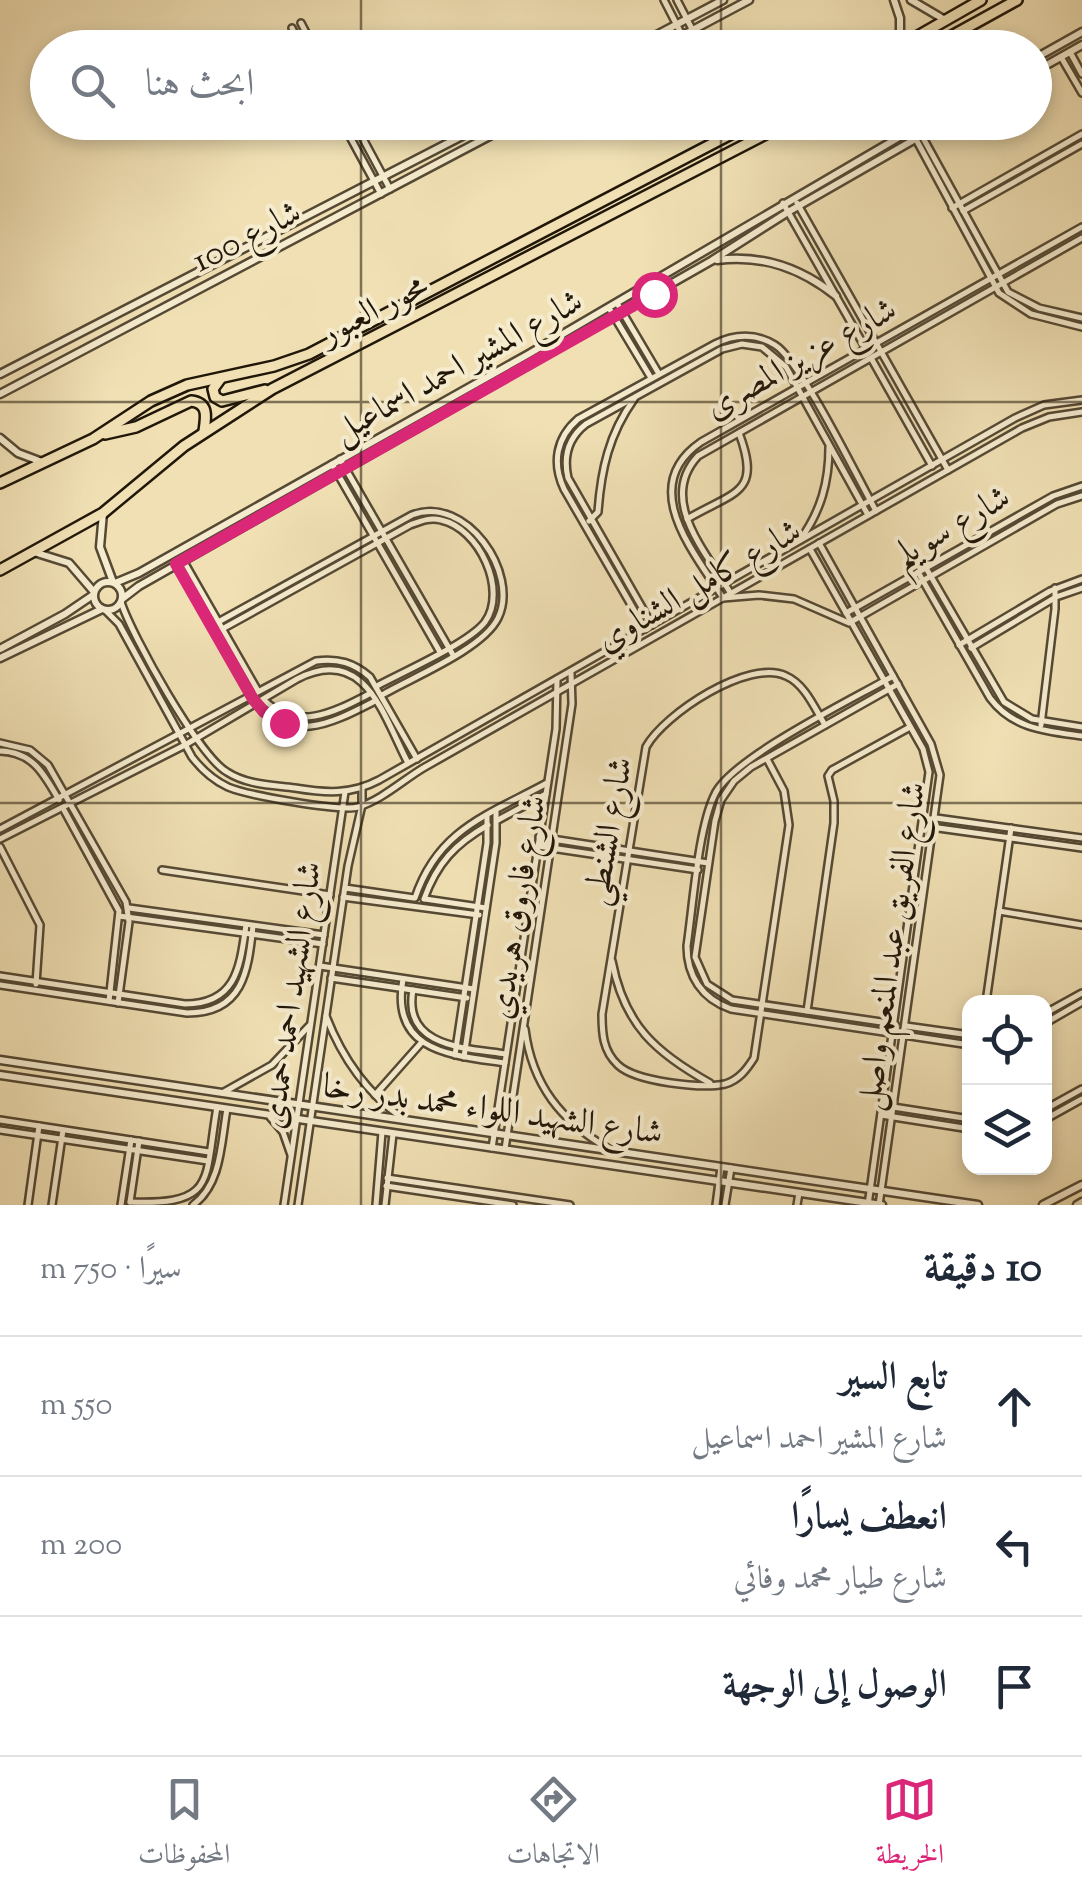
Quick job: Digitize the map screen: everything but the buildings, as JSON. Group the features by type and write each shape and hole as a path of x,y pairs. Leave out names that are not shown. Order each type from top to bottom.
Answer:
{"highway":[{"path":"928,30 981,0"},
{"path":"963,30 1017,0"},
{"name":"محور العبور","path":"0,482 103,434 169,392 309,354 719,140"},
{"name":"محور العبور","path":"0,570 37,553 103,513 204,431 272,389 754,140"},
{"path":"223,376 213,390 222,401 272,389"},
{"path":"103,434 136,427 191,401 205,410 204,431"}],"street":[{"path":"664,0 679,30"},
{"path":"677,0 692,30 749,0"},
{"path":"665,30 722,0"},
{"path":"894,0 899,30"},
{"path":"911,0 946,20"},
{"path":"300,23 304,30"},
{"path":"1052,49 1082,32"},
{"path":"1052,62 1082,45"},
{"path":"1070,52 1082,74"},
{"path":"1061,57 1081,90"},
{"path":"954,211 986,188 1082,134"},
{"path":"352,140 381,194"},
{"path":"364,140 390,189"},
{"name":"شارع 100","path":"0,374 455,140"},
{"name":"شارع 100","path":"0,394 482,140"},
{"name":"شارع المشير احمد اسماعيل","path":"114,582 140,572 613,306 894,140"},
{"name":"شارع المشير احمد اسماعيل","path":"121,600 179,562 711,261 915,140"},
{"path":"920,140 1012,295 1028,304 1082,318"},
{"path":"920,140 996,288 1021,310 1082,327"},
{"path":"954,211 964,211 1082,144"},
{"path":"986,188 990,196"},
{"path":"794,197 948,470"},
{"path":"783,203 938,476"},
{"name":"شارع عزيز المصرى","path":"723,598 673,512 670,498 674,472 685,455 701,442 1082,227"},
{"name":"شارع عزيز المصرى","path":"687,519 680,487 690,465 708,449 1082,238"},
{"path":"976,251 984,247"},
{"path":"711,261 749,258 780,264 811,278 836,296"},
{"path":"613,306 661,378"},
{"path":"618,314 654,382"},
{"path":"645,629 559,478 560,441 578,418 654,382 723,340 744,336 776,345 791,360 805,384 806,395 828,444 868,516"},
{"path":"661,378 722,349 742,344 772,352 806,395 876,511"},
{"path":"652,625 568,478 566,467 568,445 586,424 654,382"},
{"path":"584,524 598,512 600,479 610,441 636,396"},
{"name":"شارع كامل الشناوي","path":"121,600 195,739 216,765 244,780 345,792 362,788 408,764 1029,410 1060,401 1082,400"},
{"name":"شارع كامل الشناوي","path":"343,809 362,805 1035,422 1082,412"},
{"path":"731,594 687,519 738,490 747,479 748,459 738,432"},
{"path":"0,438 18,453 43,462"},
{"path":"798,542 818,512 824,493 828,444"},
{"path":"340,459 453,655"},
{"path":"332,464 444,660"},
{"name":"شارع سويلم","path":"846,613 1053,496 1082,486"},
{"name":"شارع سويلم","path":"852,623 1057,504 1082,496"},
{"path":"211,626 375,539 412,515 432,510 452,514 477,535 499,573 501,609 481,639 382,695"},
{"path":"0,649 121,600 122,589 114,582 100,547 103,513"},
{"path":"377,686 481,627 494,596 491,576 470,540 450,523 433,519 384,534"},
{"path":"470,540 477,535"},
{"path":"215,633 375,539"},
{"name":"شارع الفريق عبد المنعم واصل","path":"819,543 936,753 940,774 880,1205"},
{"name":"شارع الفريق عبد المنعم واصل","path":"810,548 922,749 929,772 926,816 868,1204"},
{"path":"37,553 69,563 93,593 94,604 119,624 200,767 230,788 343,809"},
{"path":"179,562 263,699 287,715 315,718 371,694"},
{"path":"179,562 256,703 284,723 318,726 375,702"},
{"path":"926,568 996,706 1012,720 1041,730 1082,736"},
{"path":"918,572 963,642"},
{"path":"963,642 1055,588 1082,578"},
{"path":"0,658 41,633 104,584 114,582"},
{"path":"1041,730 1055,588"},
{"path":"967,650 1056,598 1082,588"},
{"path":"723,598 759,594 794,599 852,623"},
{"path":"967,650 1004,702 1022,715 1082,727"},
{"path":"0,829 190,730 305,664 328,659 351,664 377,686 418,758"},
{"path":"0,840 195,739 304,676 327,669 352,674 371,694 408,764"},
{"name":"شارع الشنطي","path":"712,1085 634,1075 616,1064 604,1044 602,1014 642,758 652,736 668,718 737,679 762,671 794,680 825,726"},
{"name":"شارع فاروق هريدي","path":"505,1150 552,839 572,684 570,672"},
{"path":"893,676 742,763 728,775 710,807 687,946 690,972 713,1001 731,1008 962,1044"},
{"name":"شارع فاروق هريدي","path":"492,1148 546,794 558,692 556,679"},
{"path":"898,684 742,774 721,800 695,947 698,967 707,984 723,996 962,1034"},
{"path":"315,718 318,726"},
{"path":"807,1011 834,823 828,776 832,770 910,727"},
{"path":"0,743 20,746 40,756 128,908 118,1003"},
{"path":"0,751 31,760 59,800 118,907 110,1002"},
{"path":"611,956 622,998 642,1033 666,1058 712,1085 733,1080 749,1067 757,1048 764,1004 789,813 784,791 767,758"},
{"path":"112,772 117,781"},
{"path":"415,898 436,853 461,831 547,783"},
{"name":"شارع الشهيد احمد حمدى","path":"299,1203 362,788"},
{"name":"شارع الشهيد احمد حمدى","path":"283,1205 345,792"},
{"path":"424,900 444,858 458,844 546,794"},
{"path":"464,1057 496,812"},
{"path":"455,1055 488,816"},
{"path":"926,816 1082,838"},
{"path":"924,826 1082,848"},
{"path":"987,995 1011,828"},
{"path":"539,837 708,863"},
{"path":"538,846 707,871"},
{"path":"0,848 40,925 35,990"},
{"path":"162,870 330,895"},
{"path":"344,888 486,908"},
{"path":"343,897 485,916"},
{"path":"118,907 324,939"},
{"path":"999,911 1082,925"},
{"path":"120,916 324,939"},
{"path":"0,985 187,1013 220,1006 244,979 249,925"},
{"path":"0,976 185,1004 215,998 236,975 248,933"},
{"path":"320,966 474,989"},
{"path":"332,978 472,998"},
{"path":"403,978 404,1017 422,1042 435,1050 505,1063"},
{"path":"416,980 412,1007 421,1029 435,1040 506,1054"},
{"path":"1052,1010 1082,993"},
{"path":"1052,1019 1082,1002"},
{"path":"326,1015 346,1058 375,1096 404,1120"},
{"path":"524,1020 532,1065 548,1098 573,1126 612,1151"},
{"path":"222,1093 272,1065 311,1024"},
{"path":"375,1096 422,1042"},
{"name":"شارع الشهيد اللواء محمد بدر رخا","path":"0,1060 978,1205"},
{"name":"شارع الشهيد اللواء محمد بدر رخا","path":"0,1075 880,1205"},
{"path":"1052,1106 1082,1089"},
{"path":"1052,1116 1082,1099"},
{"path":"883,1105 962,1118"},
{"path":"139,1141 130,1203 172,1203 190,1196 202,1184 217,1107"},
{"path":"193,1205 205,1195 215,1176 227,1108"},
{"path":"268,1115 283,1132 292,1158"},
{"path":"881,1115 962,1128"},
{"path":"0,1120 210,1152"},
{"path":"28,1205 39,1126"},
{"path":"0,1130 208,1161"},
{"path":"52,1205 63,1130"},
{"path":"382,1132 375,1201 385,1201 392,1133"},
{"path":"121,1205 130,1140"},
{"path":"716,1205 719,1181 726,1168"},
{"path":"725,1205 729,1182 726,1168"},
{"path":"387,1178 513,1205"},
{"path":"386,1186 570,1205"},
{"path":"1043,1205 1082,1186"},
{"path":"445,1205 451,1192"},
{"path":"451,1192 453,1205"},
{"path":"797,1205 803,1193"},
{"path":"803,1193 806,1205"}],"route":[{"path":"284,723 264,712 253,699 176,564 654,294"}]}
